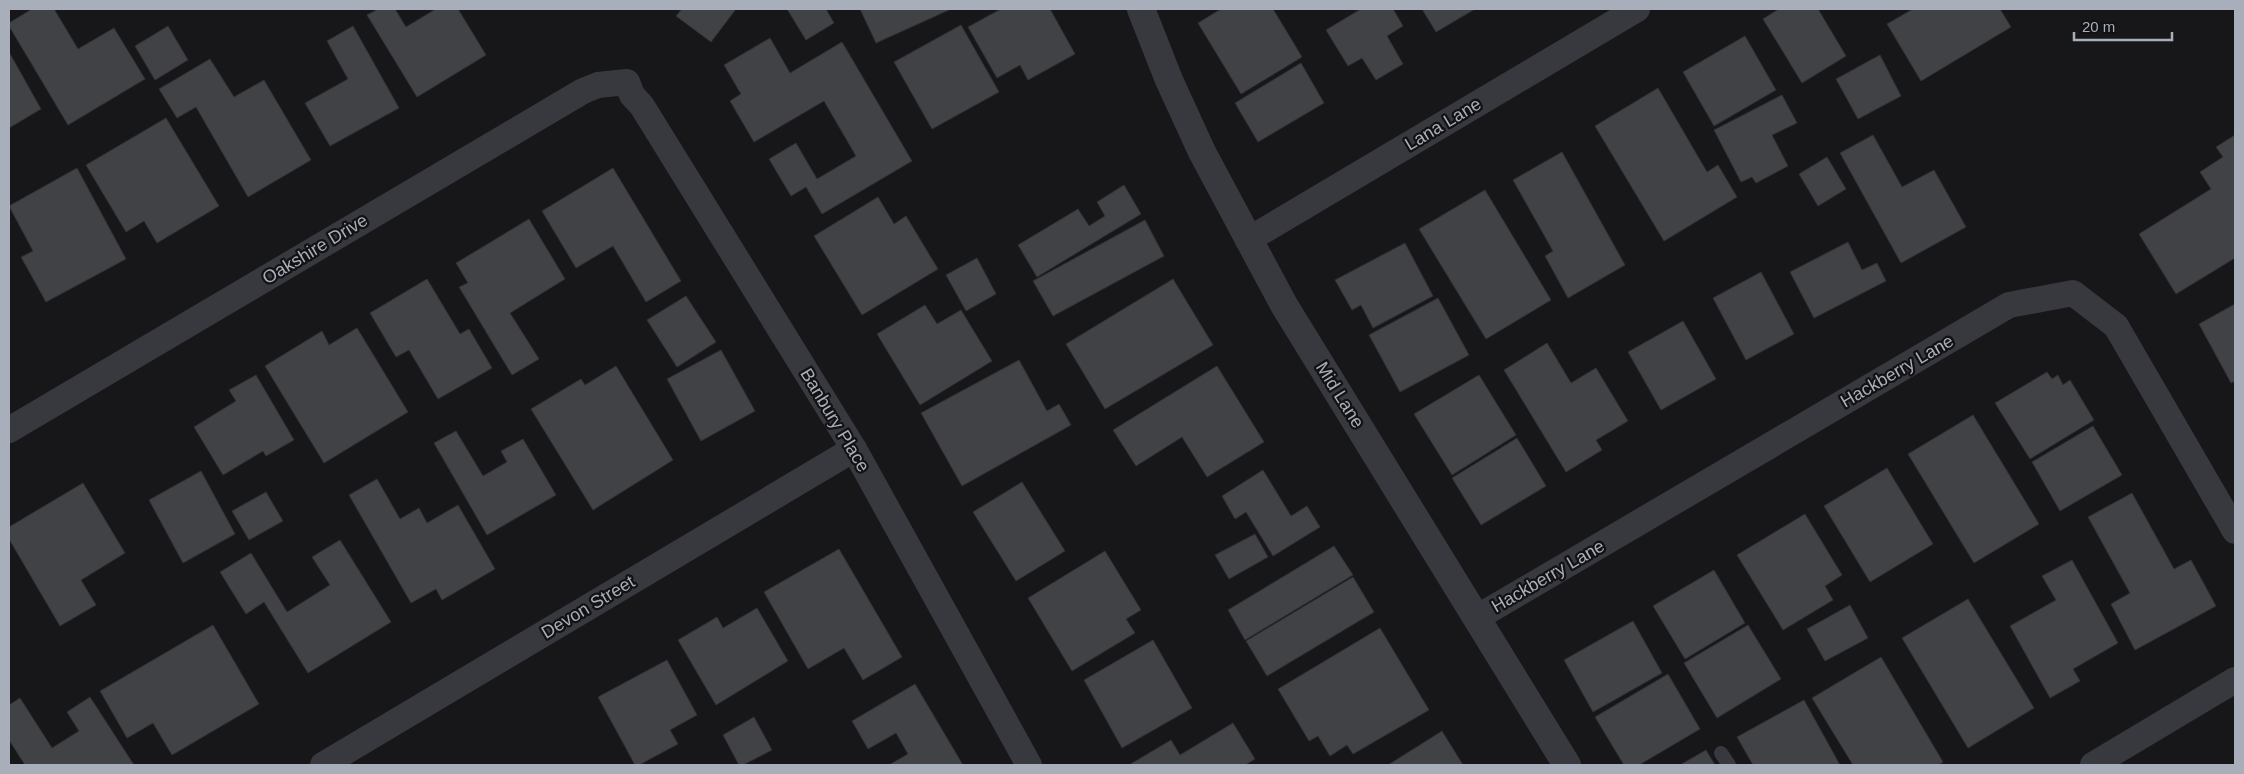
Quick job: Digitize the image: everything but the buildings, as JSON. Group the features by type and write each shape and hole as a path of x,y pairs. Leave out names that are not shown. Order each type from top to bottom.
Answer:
{"street":[{"name":"Mid Lane","path":"1141,9 1169,80 1202,152 1284,305 1478,617 1567,765"},
{"name":"Lana Lane","path":"1248,240 1638,9"},
{"name":"Oakshire Drive","path":"9,430 583,91 598,85 627,82"},
{"name":"Banbury Place","path":"627,82 632,94 642,106 854,449 1028,765"},
{"name":"Hackberry Lane","path":"1478,617 2009,306 2073,293 2116,326 2235,531"},
{"name":"Devon Street","path":"323,765 854,449"},
{"path":"2094,765 2235,680"}],"lane":[{"path":"1721,753 1729,765"}]}
